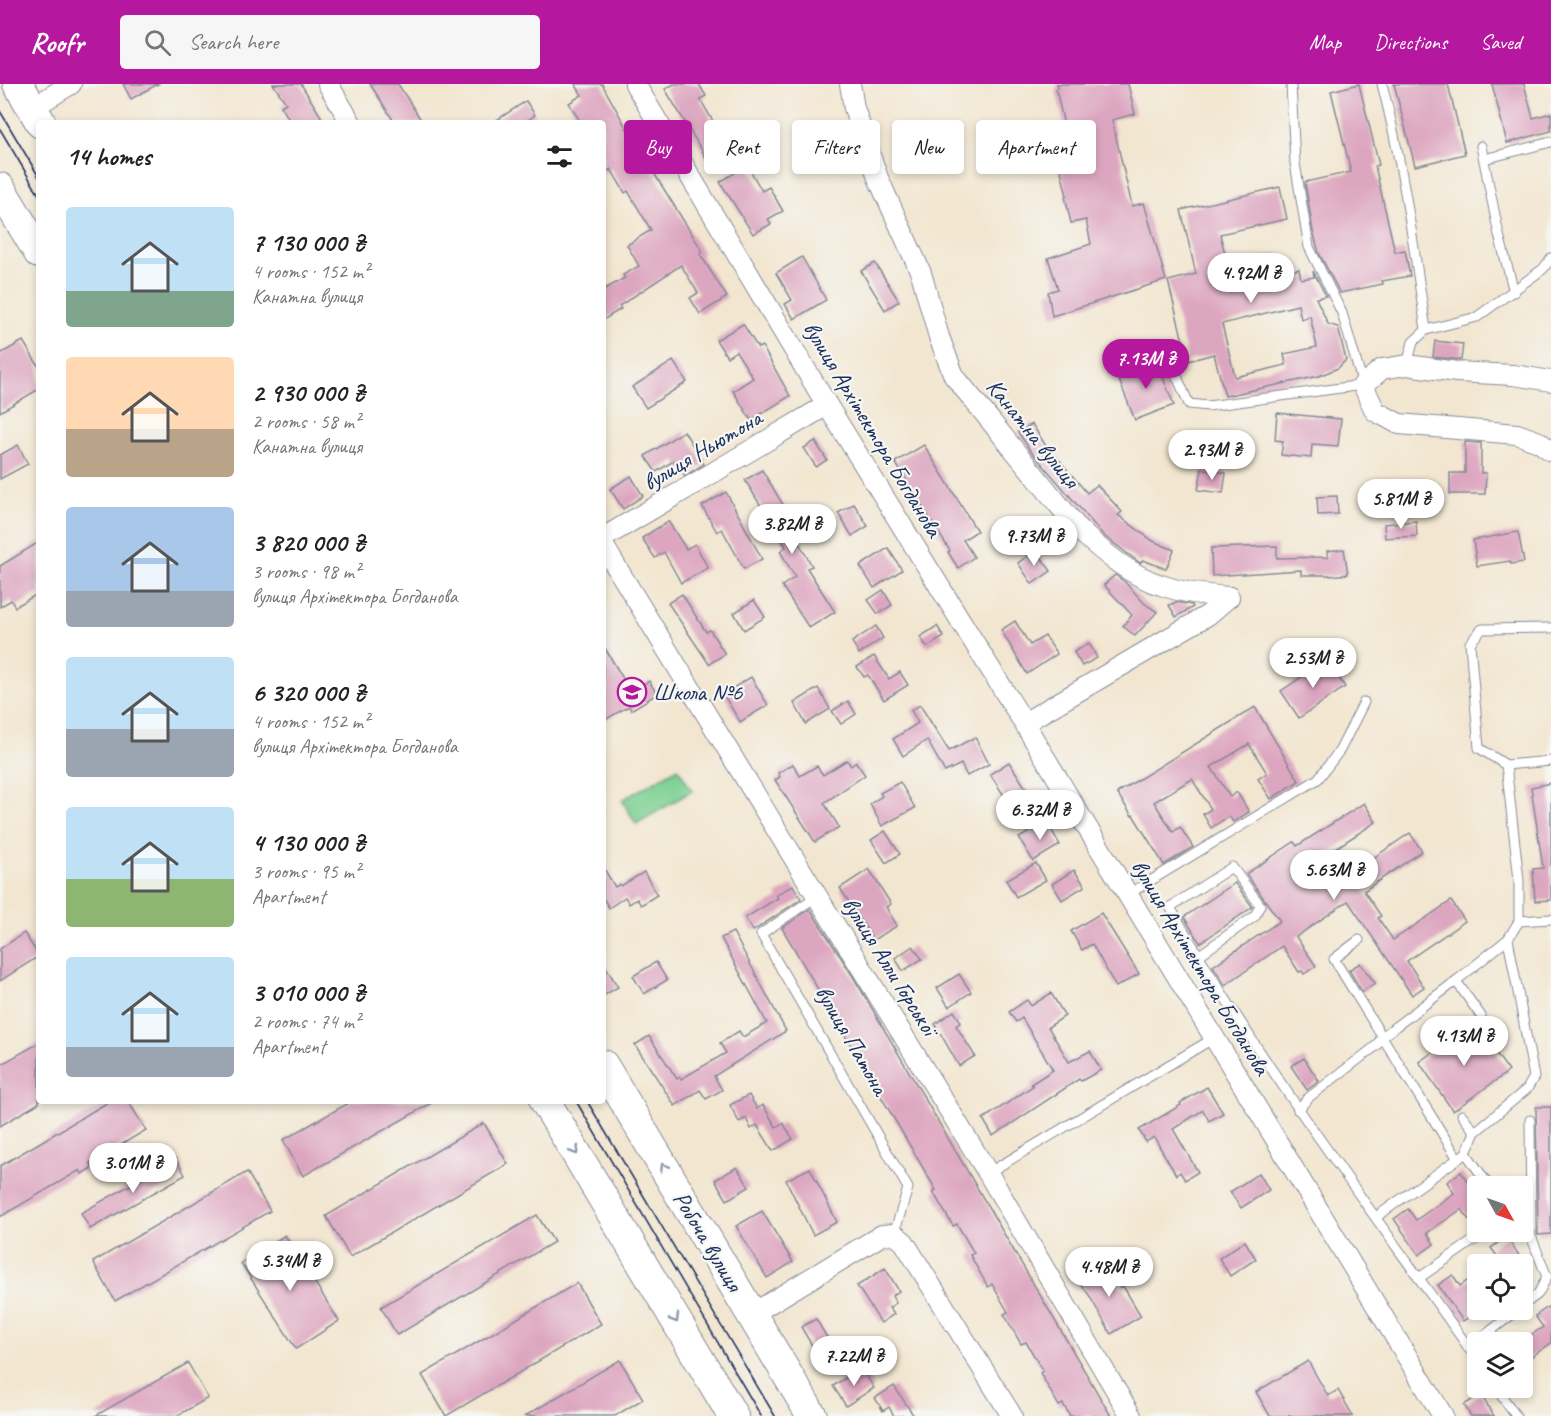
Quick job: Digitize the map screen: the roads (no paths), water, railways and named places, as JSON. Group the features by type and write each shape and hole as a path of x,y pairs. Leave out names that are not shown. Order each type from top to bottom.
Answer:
{"main road":[{"path":"0,188 36,248"},
{"name":"Робоча вулиця","path":"606,1070 812,1416"},
{"path":"547,1104 733,1416"}],"street":[{"path":"30,105 71,84"},
{"path":"328,84 349,120"},
{"name":"вулиця Архітектора Богданова","path":"635,84 827,405 1024,723 1443,1416"},
{"name":"Канатна вулиця","path":"850,84 854,108 878,178 921,273 939,337 954,376 1080,531 1101,550 1127,568 1159,585 1199,594 1229,597 1208,615 1024,723"},
{"path":"1551,381 1407,365 1382,369 1363,385 1375,411 1399,424 1517,434 1539,442 1551,451"},
{"name":"вулиця Ньютона","path":"606,536 827,405"},
{"name":"вулиця Алли Горської","path":"606,549 988,1173 1131,1416"},
{"path":"752,1314 882,1235 894,1234 904,1242 1012,1416"}],"lane":[{"path":"1171,363 1189,404 1208,406 1363,385 1342,313 1309,247 1295,163 1291,84"},
{"path":"1382,84 1394,134 1415,252 1425,330"},
{"path":"1484,159 1551,142"},
{"path":"1481,146 1499,235 1514,292"},
{"path":"1407,365 1413,342 1425,330 1477,317 1543,270 1551,258"},
{"path":"1551,628 1482,629 1470,643 1479,748 1506,765 1551,761"},
{"path":"1127,895 1318,779 1340,750 1364,702"},
{"path":"1298,1110 1308,1098 1376,1046 1383,1036 1508,939 1519,921 1519,880 1506,765"},
{"path":"1198,956 1255,916 1260,905 1232,867 1170,907 1198,956 1298,1110 1467,1347"},
{"name":"вулиця Патона","path":"817,896 761,934 908,1188 894,1234"},
{"path":"1519,921 1551,920"},
{"path":"1376,1217 1462,1156 1475,1132 1527,1089 1534,1077 1508,939"},
{"path":"1359,940 1334,959 1462,1156 1480,1176"},
{"path":"1456,981 1481,1016"},
{"path":"988,1173 1214,1038"},
{"path":"1462,1115 1475,1132"},
{"path":"1530,1119 1530,1176"},
{"path":"1533,1241 1547,1277 1538,1294 1533,1298"},
{"path":"1419,1278 1471,1242"},
{"path":"1489,1332 1505,1320"},
{"path":"1503,1398 1516,1416"}],"tram line":[{"path":"0,111 36,172"},
{"path":"0,129 36,190"},
{"path":"578,1104 761,1416"},
{"path":"589,1104 775,1416"}],"place":[{"name":"Школа №6","path":"632,692"}]}
